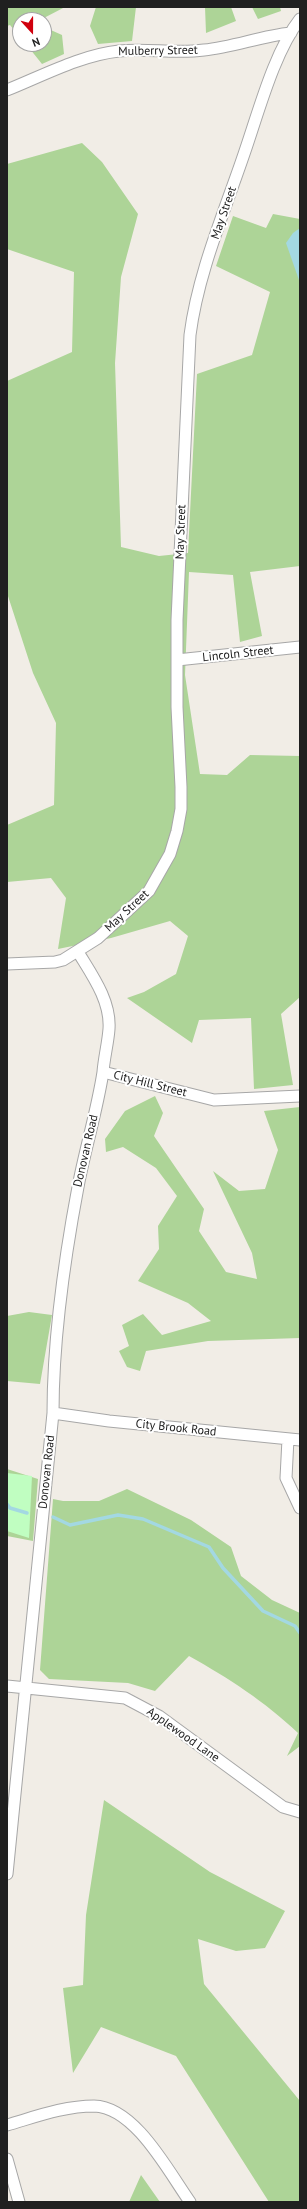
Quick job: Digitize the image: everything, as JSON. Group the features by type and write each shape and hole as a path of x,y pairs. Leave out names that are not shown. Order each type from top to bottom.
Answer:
{"street":[{"name":"May Street","path":"7,964 55,962 78,952 125,914 149,891 170,854 177,831 181,802 177,660 190,335 193,312 205,267 281,52 291,32 300,19"},
{"name":"Mulberry Street","path":"7,90 99,55 119,51 172,53 198,51 223,48 275,34 291,32"},
{"name":"Lincoln Street","path":"177,660 300,646"},
{"name":"City Hill Street","path":"78,952 95,981 108,1013 109,1028 103,1072 214,1100 300,1096"},
{"name":"Donovan Road","path":"7,1874 53,1413 53,1368 58,1316 78,1188 103,1072"},
{"name":"City Brook Road","path":"53,1413 109,1421 300,1440"},
{"path":"288,1438 286,1478 300,1508"},
{"name":"Applewood Lane","path":"7,1686 125,1698 159,1716 283,1807 300,1812"},
{"path":"7,2125 62,2109 95,2106 118,2112 138,2128 190,2202"},
{"path":"7,2159 19,2202"}],"green space":[{"path":"7,7 65,7 52,14 52,12 12,12 12,27 10,25 7,26"},
{"path":"96,7 136,7 132,41 98,44 90,26"},
{"path":"205,7 231,7 236,21 206,33"},
{"path":"252,7 280,7 281,11 258,19"},
{"path":"52,31 62,35 64,54 42,64 32,52 52,52"},
{"path":"82,143 102,162 138,214 121,277 115,363 121,547 159,556 188,553 197,374 252,355 270,292 216,266 233,216 266,228 273,214 300,219 300,566 250,572 262,636 240,642 233,575 189,572 185,675 200,774 227,775 250,755 300,756 300,997 281,1014 293,1085 254,1089 251,1018 199,1020 192,1043 127,998 144,992 176,974 188,936 170,921 111,938 58,949 66,898 51,878 7,882 7,825 54,805 56,723 33,673 7,593 7,381 72,352 74,272 7,249 7,164"},
{"path":"155,1096 163,1113 154,1136 204,1209 199,1231 226,1272 257,1279 252,1253 213,1171 239,1191 265,1189 278,1150 264,1111 300,1107 300,1338 208,1341 146,1351 140,1371 127,1367 119,1351 129,1346 122,1325 143,1314 162,1335 211,1321 188,1303 138,1281 159,1249 158,1226 177,1196 156,1168 123,1147 106,1152 105,1139 125,1111"},
{"path":"29,1312 52,1315 40,1384 7,1381 7,1316"},
{"path":"7,1469 38,1479 33,1541 7,1536"},
{"path":"7,1473 32,1476 29,1538 7,1531"},
{"path":"127,1489 191,1520 231,1547 241,1576 272,1600 300,1613 300,1746 287,1756 298,1733 246,1691 219,1673 189,1656 155,1691 128,1683 49,1679 40,1670 53,1499 63,1501 99,1501"},
{"path":"104,1800 210,1872 285,1911 265,1948 236,1951 198,1939 204,1984 300,2101 300,2202 269,2202 176,2056 101,2027 73,2073 63,1988 83,1985 86,1915"},
{"path":"141,2175 160,2202 129,2202"}],"water":[{"path":"300,228 300,283 286,243 293,233"}],"waterway":[{"path":"7,1504 10,1508 27,1513"},
{"path":"53,1517 70,1525 118,1515 143,1519 209,1547 223,1568 263,1611 295,1626 300,1633"}]}
